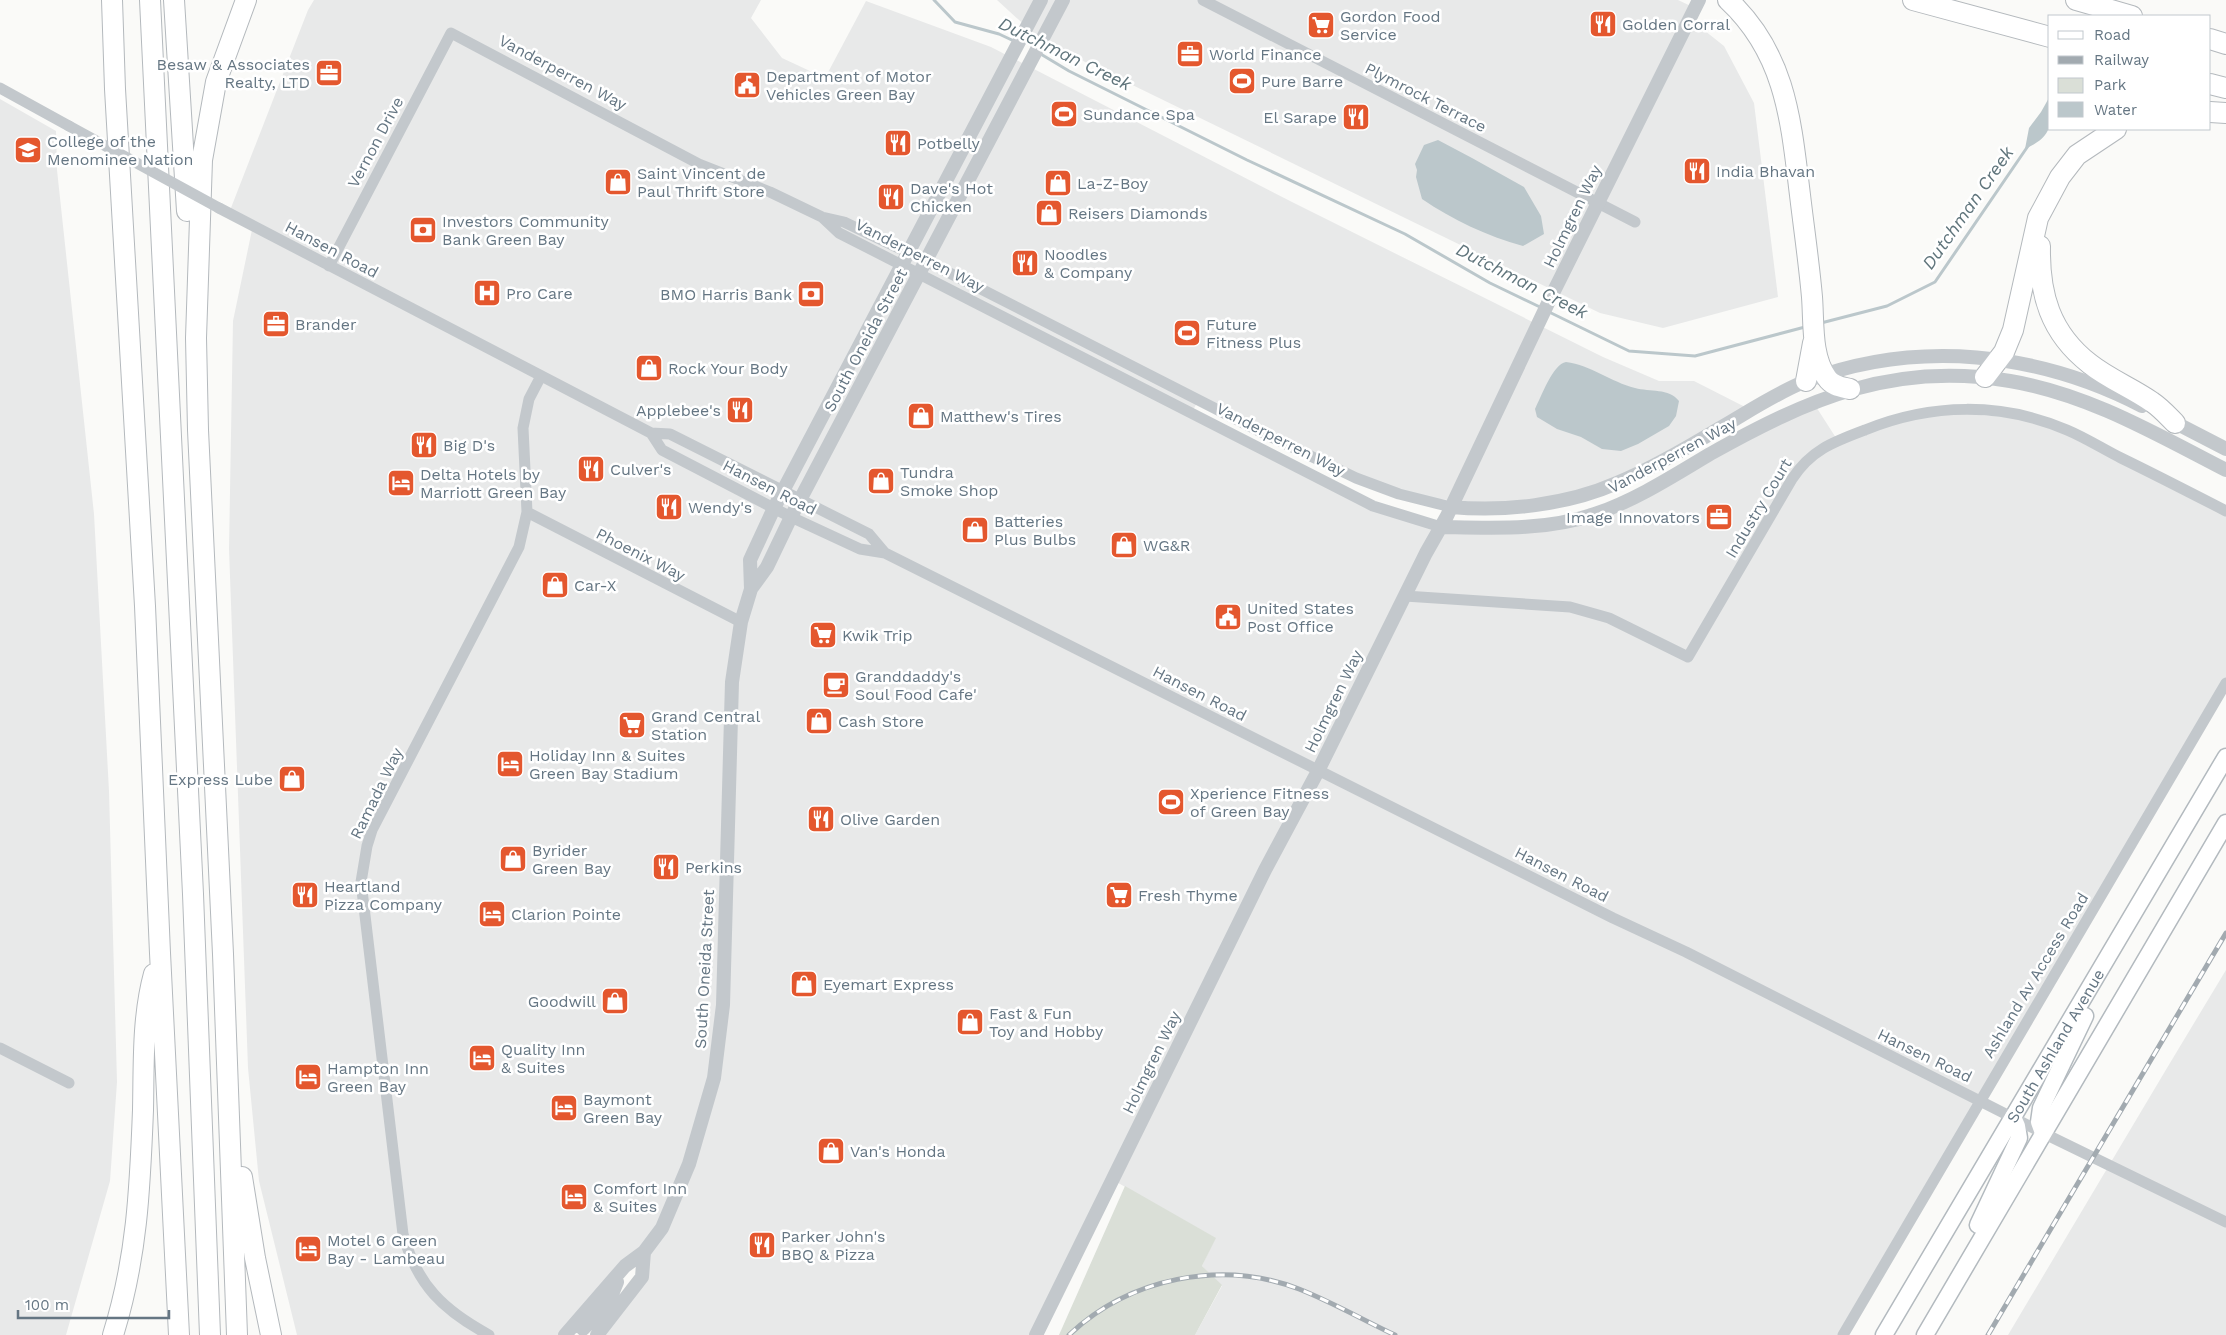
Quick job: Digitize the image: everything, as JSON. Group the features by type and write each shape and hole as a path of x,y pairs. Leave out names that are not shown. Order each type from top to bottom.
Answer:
{"highway":[{"path":"107,0 115,89"},
{"path":"112,0 115,89 145,606 179,1335"},
{"path":"150,0 190,828 210,1335"},
{"path":"174,0 187,206 189,285 196,338"},
{"path":"237,1335 224,988 198,430 196,338 202,160 216,82 246,0"},
{"path":"1913,0 2048,36"},
{"path":"2078,1 2128,15"},
{"path":"1730,2 1760,40 1784,91 1793,138 1812,298 1814,341 1806,381"},
{"path":"2211,39 2226,44"},
{"path":"2211,84 2226,88"},
{"path":"2211,112 2226,113"},
{"path":"1985,377 2000,359 2013,330 2038,218 2060,177 2078,156 2115,130"},
{"path":"2047,202 2040,245 2039,275 2050,313 2060,332 2090,364 2153,402 2175,423"},
{"path":"1814,341 1825,375 1833,384 1850,389"},
{"path":"113,1335 129,1275 138,1220 147,1012 149,993 160,953"},
{"path":"224,988 230,1008 237,1132 243,1188 271,1335"}],"main road":[{"name":"South Ashland Avenue","path":"1884,1335 2226,757"},
{"name":"South Ashland Avenue","path":"1924,1335 2226,823"},
{"path":"2043,1133 2039,1122 2041,1108 2095,996 2114,948"},
{"path":"1964,1268 1969,1244 2019,1138 2013,1117"}],"street":[{"name":"South Oneida Street","path":"564,1335 625,1266 644,1252 662,1228 689,1164 714,1078 723,1005 732,682 741,622 751,589 750,560 774,508 910,253 1041,0"},
{"name":"South Oneida Street","path":"751,589 767,567 791,517 1063,0"},
{"name":"Plymrock Terrace","path":"1203,0 1635,222"},
{"name":"Holmgren Way","path":"1036,1335 1261,878 1318,771 1451,507 1550,299 1699,0"},
{"name":"Vanderperren Way","path":"450,33 699,164 770,192 822,217 844,222 910,253 1259,431 1356,478 1399,494 1451,507 1485,510 1510,508 1566,499 1616,484 1778,394 1806,381 1877,362 1908,358 1955,356 2000,359 2050,370 2092,383 2226,449"},
{"name":"Vernon Drive","path":"329,266 450,33"},
{"name":"Hansen Road","path":"0,88 329,266 651,433 670,434 869,534 885,553"},
{"name":"Vanderperren Way","path":"822,217 838,233 1373,506 1441,527 1551,526 1593,515 1626,502 1736,440 1804,406 1850,389 1903,378 1938,375 1985,377 2028,384 2084,400 2123,416 2226,470"},
{"name":"Ramada Way","path":"489,1335 453,1314 438,1300 425,1284 408,1251 403,1234 361,882 367,846 372,830 512,562 521,538 527,512 523,428 529,399 541,376"},
{"name":"Industry Court","path":"1405,596 1570,607 1609,618 1688,657 1792,479 1810,456 1838,441 1883,422 1934,411 1987,410 2039,420 2068,430 2226,511"},
{"name":"Hansen Road","path":"651,433 662,450 791,517 860,549 885,553 1318,771 1686,952 2043,1133 2226,1222"},
{"name":"Phoenix Way","path":"527,512 741,622"},
{"name":"Ashland Av Access Road","path":"1843,1335 1979,1100 2226,683"},
{"path":"0,1048 69,1083"},
{"path":"597,1335 642,1277 644,1252"},
{"path":"577,1335 608,1304 625,1266"}],"shaded area":[{"path":"314,0 761,0 751,18 782,58 825,78 866,1 991,47 1292,202 1603,357 1659,381 1694,381 1751,410 1616,484 1510,508 1399,494 1198,401 1192,412 1373,506 1441,527 1593,515 1813,402 1838,441 1934,411 2039,420 2226,511 2226,683 1843,1335 1195,1335 1222,1286 1202,1266 1215,1238 1113,1180 1036,1335 597,1335 642,1277 644,1253 565,1335 297,1335 259,1181 248,1068 229,549 233,321 253,225 229,213 308,10"},
{"path":"997,0 1678,0 1695,8 1690,19 1724,46 1754,103 1778,297 1663,328 1600,313 1042,41"},
{"path":"0,99 56,131 57,170 94,514 109,791 117,1082 110,1181 66,1335 0,1335"},
{"path":"2226,970 2226,1335 2008,1335 2167,1068"}],"green space":[{"path":"1125,1186 1216,1238 1202,1266 1222,1285 1195,1335 1059,1335"}],"water":[{"path":"2048,100 2048,130 2042,139 2025,149 2029,128"},
{"path":"1438,140 1524,187 1541,216 1544,234 1523,246 1471,227 1422,199 1416,177 1417,170 1415,164 1424,145"},
{"path":"1566,362 1584,366 1626,385 1670,394 1679,401 1676,416 1669,426 1638,444 1621,451 1602,449 1581,437 1557,429 1537,417 1535,409 1552,375 1561,364"}],"waterway":[{"name":"Dutchman Creek","path":"934,0 955,22 999,34 1016,42"},
{"name":"Dutchman Creek","path":"1039,53 1069,71 1247,160 1405,234 1490,283 1542,308"},
{"name":"Dutchman Creek","path":"1821,323 1887,306 1935,282 2028,146"},
{"name":"Dutchman Creek","path":"1547,311 1629,351 1695,356 1805,327"}],"railway":[{"path":"1988,1335 2226,933"},
{"path":"1069,1335 1093,1315 1119,1300 1148,1287 1177,1279 1208,1275 1239,1276 1269,1280 1299,1289 1395,1335"}],"place":[{"name":"Golden Corral","path":"1603,24"},
{"name":"Gordon Food Service","path":"1321,25"},
{"name":"World Finance","path":"1190,54"},
{"name":"Besaw & Associates Realty, LTD","path":"329,73"},
{"name":"Pure Barre","path":"1242,81"},
{"name":"Department of Motor Vehicles Green Bay","path":"747,85"},
{"name":"Sundance Spa","path":"1064,114"},
{"name":"El Sarape","path":"1356,117"},
{"name":"Potbelly","path":"898,143"},
{"name":"College of the Menominee Nation","path":"28,150"},
{"name":"India Bhavan","path":"1697,171"},
{"name":"Saint Vincent de Paul Thrift Store","path":"618,182"},
{"name":"La-Z-Boy","path":"1058,183"},
{"name":"Dave's Hot Chicken","path":"891,197"},
{"name":"Reisers Diamonds","path":"1049,213"},
{"name":"Investors Community Bank Green Bay","path":"423,230"},
{"name":"Noodles & Company","path":"1025,263"},
{"name":"Pro Care","path":"487,293"},
{"name":"BMO Harris Bank","path":"811,294"},
{"name":"Brander","path":"276,324"},
{"name":"Future Fitness Plus","path":"1187,333"},
{"name":"Rock Your Body","path":"649,368"},
{"name":"Applebee's","path":"740,410"},
{"name":"Matthew's Tires","path":"921,416"},
{"name":"Big D's","path":"424,445"},
{"name":"Culver's","path":"591,469"},
{"name":"Tundra Smoke Shop","path":"881,481"},
{"name":"Delta Hotels by Marriott Green Bay","path":"401,483"},
{"name":"Wendy's","path":"669,507"},
{"name":"Image Innovators","path":"1719,517"},
{"name":"Batteries Plus Bulbs","path":"975,530"},
{"name":"WG&R","path":"1124,545"},
{"name":"Car-X","path":"555,585"},
{"name":"United States Post Office","path":"1228,617"},
{"name":"Kwik Trip","path":"823,635"},
{"name":"Granddaddy's Soul Food Cafe'","path":"836,685"},
{"name":"Cash Store","path":"819,721"},
{"name":"Grand Central Station","path":"632,725"},
{"name":"Holiday Inn & Suites Green Bay Stadium","path":"510,764"},
{"name":"Express Lube","path":"292,779"},
{"name":"Xperience Fitness of Green Bay","path":"1171,802"},
{"name":"Olive Garden","path":"821,819"},
{"name":"Byrider Green Bay","path":"513,859"},
{"name":"Perkins","path":"666,867"},
{"name":"Heartland Pizza Company","path":"305,895"},
{"name":"Fresh Thyme","path":"1119,895"},
{"name":"Clarion Pointe","path":"492,914"},
{"name":"Eyemart Express","path":"804,984"},
{"name":"Goodwill","path":"615,1001"},
{"name":"Fast & Fun Toy and Hobby","path":"970,1022"},
{"name":"Quality Inn & Suites","path":"482,1058"},
{"name":"Hampton Inn Green Bay","path":"308,1077"},
{"name":"Baymont Green Bay","path":"564,1108"},
{"name":"Van's Honda","path":"831,1151"},
{"name":"Comfort Inn & Suites","path":"574,1197"},
{"name":"Parker John's BBQ & Pizza","path":"762,1245"},
{"name":"Motel 6 Green Bay - Lambeau","path":"308,1249"}]}
